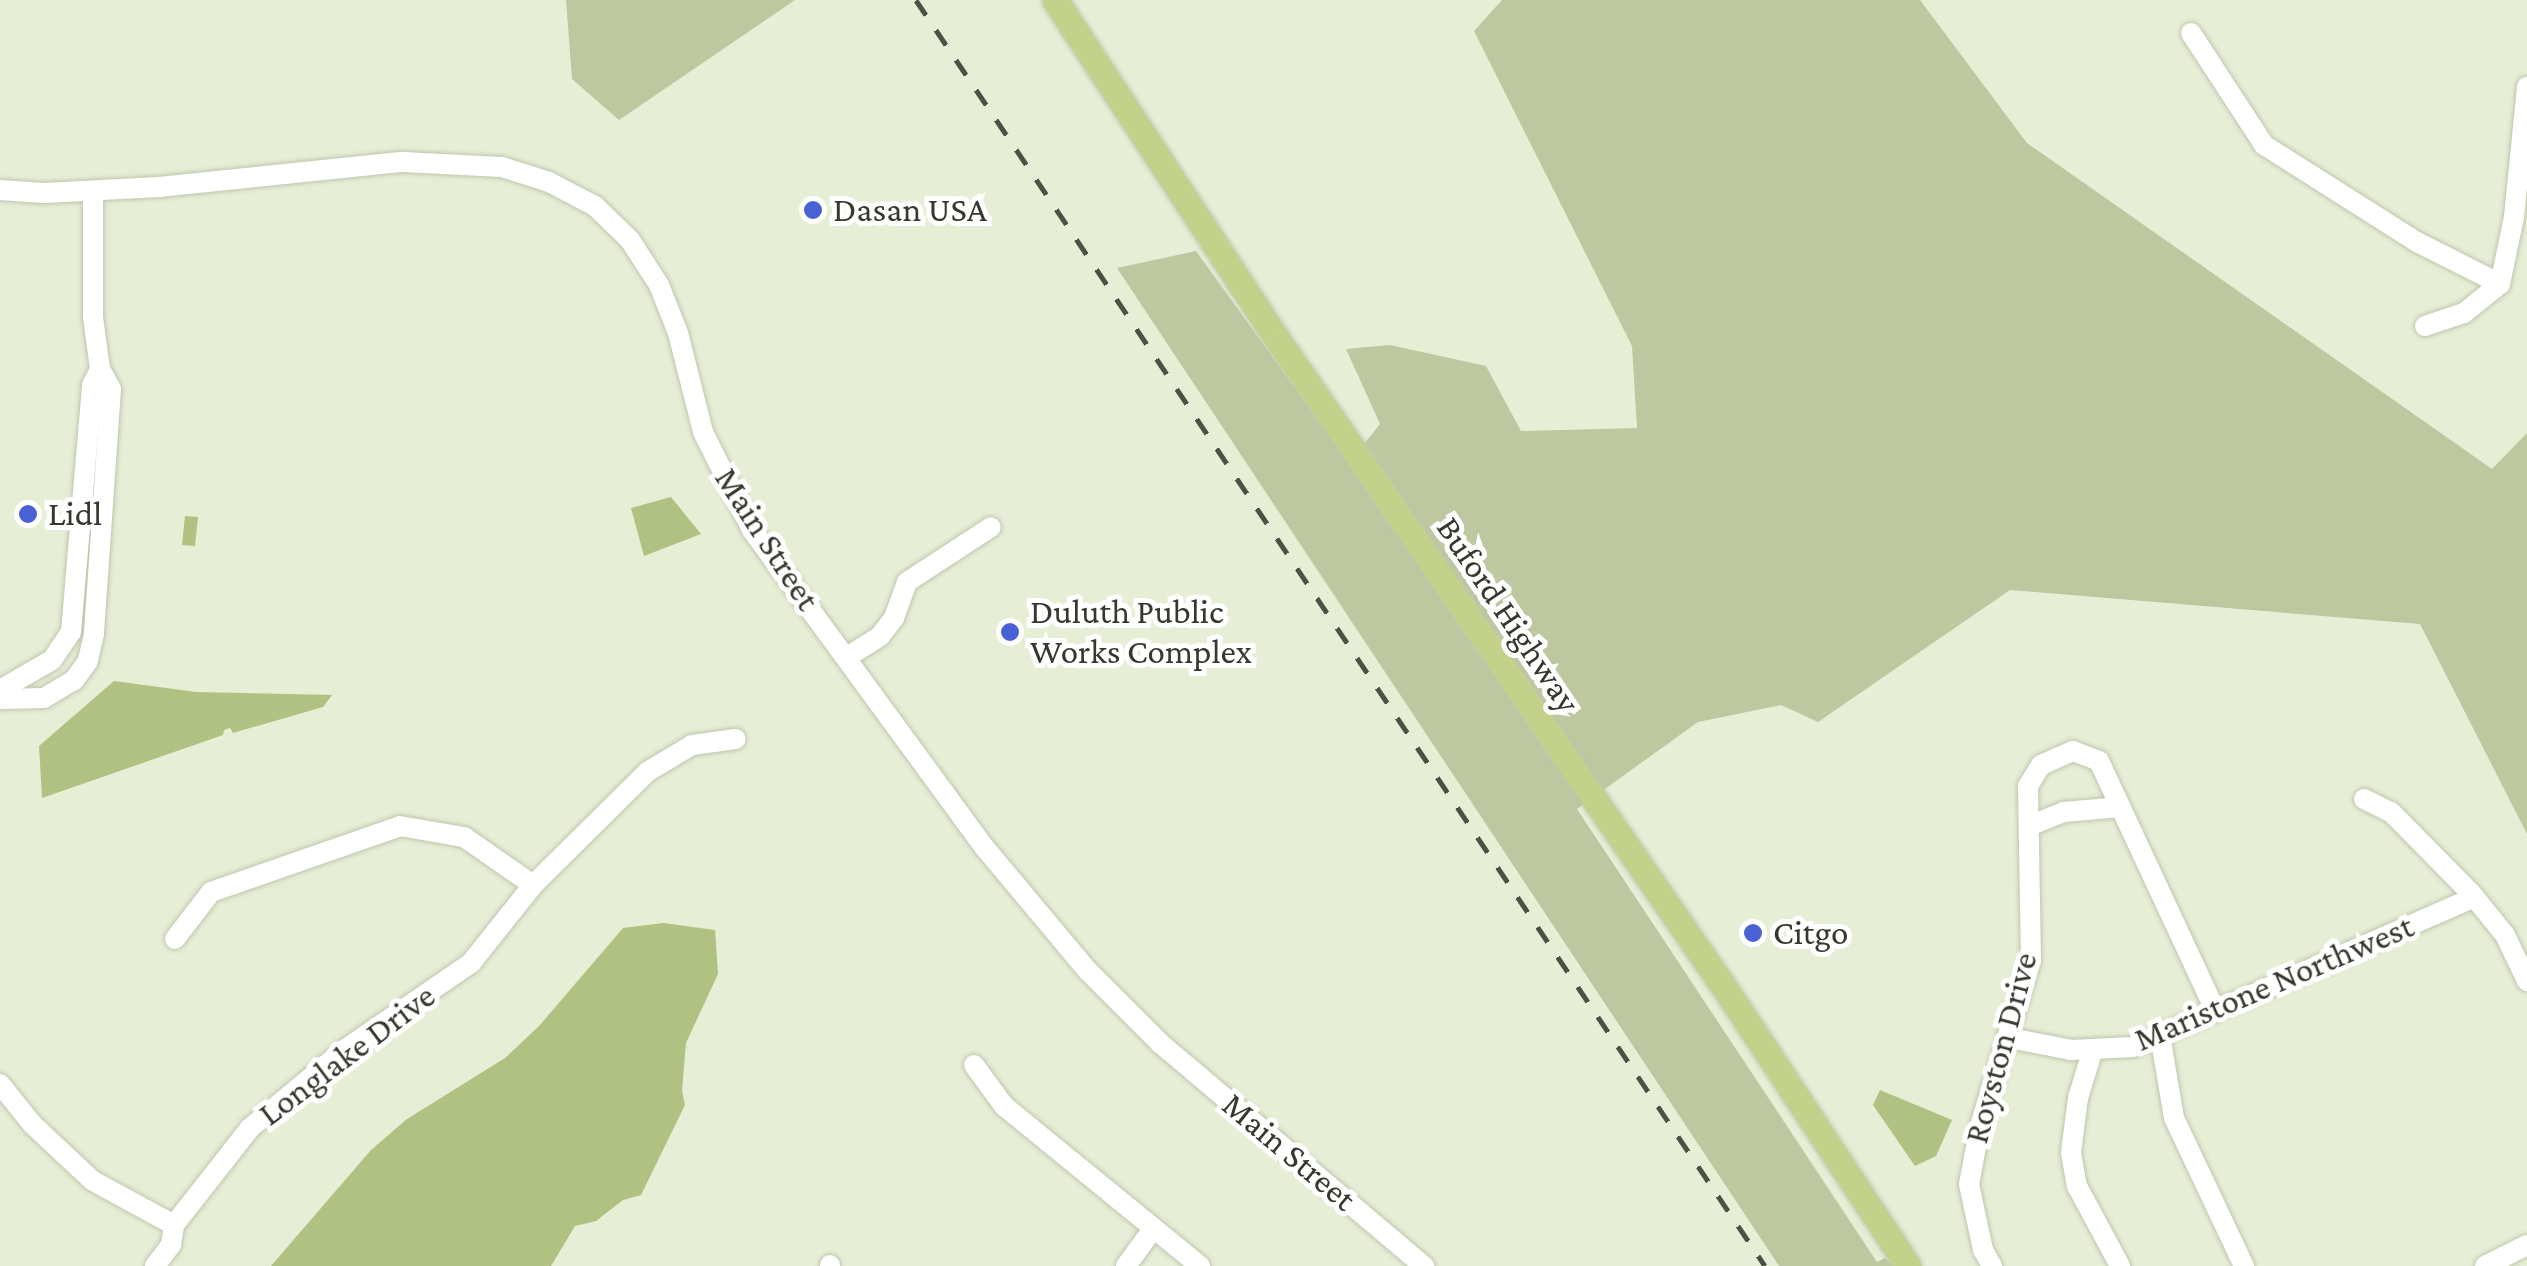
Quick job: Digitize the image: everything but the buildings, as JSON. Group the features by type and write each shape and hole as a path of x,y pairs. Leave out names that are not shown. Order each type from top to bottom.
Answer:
{"main road":[{"name":"Buford Highway","path":"1055,0 1278,339 1728,994 1908,1266"}],"street":[{"path":"2191,33 2264,145 2385,223 2500,284"},
{"path":"2425,326 2464,313 2500,284 2514,216 2527,87"},
{"name":"Main Street","path":"0,190 93,192 403,162 502,166 550,182 594,206 630,240 659,286 678,333 703,432 728,489 752,530 963,820 1088,972 1160,1043 1424,1266"},
{"path":"0,699 44,698 74,680 88,661 94,634 111,389 100,369 94,317 93,192"},
{"path":"0,690 52,660 72,632 92,385 100,369"},
{"path":"848,658 880,636 894,618 907,582 991,527"},
{"name":"Longlake Drive","path":"156,1266 171,1245 174,1225 250,1128 344,1050 472,963 533,885 647,772 692,745 736,739"},
{"name":"Royston Drive","path":"1992,1266 1982,1250 1970,1184 1980,1126 2031,960 2028,786 2041,765 2073,751 2099,762 2215,1010"},
{"path":"2364,799 2391,812 2475,898 2505,935 2527,981"},
{"path":"2029,826 2064,812 2120,807"},
{"path":"175,939 211,892 400,826 464,837 533,885"},
{"name":"Maristone Northwest","path":"2010,1038 2093,1049 2132,1047 2475,898"},
{"path":"2160,1035 2174,1118 2244,1266"},
{"path":"2093,1049 2078,1098 2071,1153 2077,1186 2120,1266"},
{"path":"974,1066 1004,1106 1200,1266"},
{"path":"0,1084 32,1124 92,1181 174,1225"},
{"path":"1126,1266 1153,1229"},
{"path":"2485,1266 2527,1245"}],"shaded area":[{"path":"566,0 795,0 619,120 572,79"},
{"path":"1502,0 1920,0 2027,143 2492,469 2527,433 2527,834 2420,624 2010,590 1818,722 1781,705 1698,722 1577,809 1877,1262 1885,1258 1893,1266 1779,1266 1117,268 1196,251 1349,463 1380,424 1346,349 1390,345 1486,366 1521,431 1637,428 1632,346 1474,31"},
{"path":"671,497 701,534 644,556 631,508"},
{"path":"185,516 198,517 195,546 182,545"},
{"path":"114,681 196,692 332,695 323,707 233,733 230,728 223,735 42,798 39,746"},
{"path":"664,923 715,930 718,974 686,1043 682,1091 685,1105 641,1195 623,1200 596,1221 575,1226 551,1266 271,1266 371,1150 407,1119 505,1058 539,1026 623,928"},
{"path":"1880,1090 1952,1120 1936,1156 1915,1166 1873,1105"}],"railway":[{"path":"916,0 1765,1266"}],"place":[{"name":"Dasan USA","path":"813,210"},
{"name":"Lidl","path":"28,514"},
{"name":"Duluth Public Works Complex","path":"1010,632"},
{"name":"Citgo","path":"1753,933"}]}
